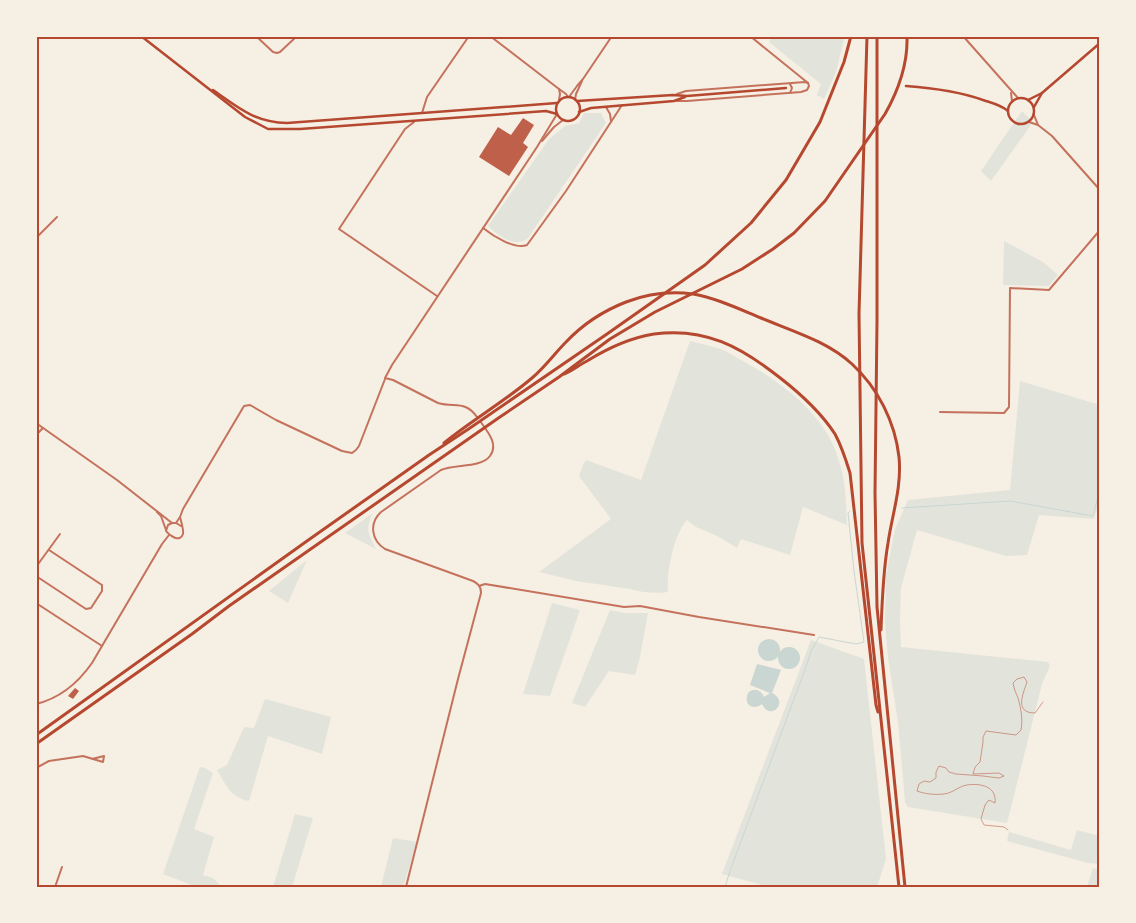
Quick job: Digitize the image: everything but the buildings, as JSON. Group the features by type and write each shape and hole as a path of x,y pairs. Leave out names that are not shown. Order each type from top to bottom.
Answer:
{"highway":[{"path":"36,736 307,540 706,265 751,223 786,180 820,122 844,62 851,36"},
{"path":"867,36 859,314 862,543 899,887"},
{"path":"877,36 877,607 905,887"},
{"path":"36,744 474,434 559,377 610,339 655,312 742,269 774,249 794,233 825,201 885,114 900,79 906,55 907,36"},
{"path":"493,410 534,376 576,332 597,316 615,306 654,294 695,295 723,303 812,339 842,356 861,373 884,406 893,430 899,457 897,497 884,570 881,646"},
{"path":"559,377 621,342 652,334 686,333 718,340 749,355 812,404 835,436 844,453 850,473 876,705 881,722"}],"main road":[{"path":"141,36 245,117 268,129 300,130 546,111 557,114 563,120 570,121 579,112 579,106 576,101 569,97 558,102 293,123 272,122 258,119 246,113 190,74"},
{"path":"1028,100 1042,93 1100,43"},
{"path":"906,86 944,89 969,95 998,104 1008,111"},
{"path":"576,101 673,95 687,96 786,88"},
{"path":"1034,107 1028,100 1018,98 1009,105 1009,118 1014,122 1024,124 1030,122 1034,115 1034,107 1042,93"},
{"path":"579,112 591,108 674,101 687,96"},
{"path":"557,114 558,102"},
{"path":"998,104 1009,105"}],"street":[{"path":"256,36 277,53 297,36"},
{"path":"422,113 427,97 469,36"},
{"path":"490,36 569,97 612,36"},
{"path":"750,36 808,83"},
{"path":"963,36 1018,98"},
{"path":"576,101 576,94 583,79"},
{"path":"673,95 686,91 808,83"},
{"path":"674,101 790,93 807,90 808,83"},
{"path":"789,84 792,88 790,93"},
{"path":"558,102 559,89"},
{"path":"1010,90 1012,101"},
{"path":"483,228 497,238 518,246 527,245 622,105"},
{"path":"606,107 611,121"},
{"path":"176,523 241,410 246,405 342,451 352,453 356,450 392,365 557,114"},
{"path":"1034,115 1038,125"},
{"path":"416,120 405,129 339,229 437,297"},
{"path":"537,147 554,127 563,120"},
{"path":"1030,122 1038,125 1052,136 1100,190"},
{"path":"36,238 56,217"},
{"path":"940,412 1004,413 1009,407 1010,288 1049,290 1100,230"},
{"path":"385,378 393,380 438,403 470,408 490,435 494,444 494,450 483,462 441,470 381,512 374,521 373,533 385,549 473,581 480,586 481,592 406,887"},
{"path":"36,423 172,523"},
{"path":"36,436 43,428"},
{"path":"152,507 161,516 166,531 174,538 180,538 183,533 180,517"},
{"path":"162,544 168,525 176,523 181,526"},
{"path":"36,567 60,534"},
{"path":"36,704 57,696 73,686 88,669 169,535"},
{"path":"36,576 86,609 91,608 102,591 102,586 48,550"},
{"path":"480,586 485,584 624,607 640,606 814,635"},
{"path":"36,603 102,646"},
{"path":"36,768 49,761 67,758 83,756 92,759"},
{"path":"55,887 62,867"}],"path":[{"path":"1008,830 1004,827 984,825 981,819 984,805 989,800 995,803 996,796 987,787 965,785 952,792 940,794 917,791 919,784 924,781 930,782 936,778 939,766 956,774 999,778 1004,776 999,773 973,774 975,767 980,762 983,737 986,731 1016,735 1021,730 1022,717 1018,696 1014,690 1013,683 1017,679 1024,677 1027,682 1021,704 1024,709 1029,713 1035,713 1043,702"}],"shaded area":[{"path":"773,36 845,36 836,72 824,99 817,95 821,84 769,42"},
{"path":"1022,111 1033,122 991,181 981,171"},
{"path":"584,113 601,113 606,123 528,238 518,242 507,240 488,226 549,139 565,126 579,123"},
{"path":"1004,241 1043,262 1058,275 1049,286 1003,285"},
{"path":"690,341 723,350 758,370 788,390 814,415 825,429 839,461 846,501 847,525 803,507 790,555 741,539 737,548 717,536 696,527 687,520 678,534 672,554 668,575 668,592 643,592 576,581 539,572 611,519 579,476 586,460 641,480"},
{"path":"1020,381 1100,405 1100,499 1094,519 1039,515 1027,555 1006,556 917,530 901,588 900,621 901,647 1048,662 1050,666 1042,684 1007,823 908,807 905,802 898,722 888,658 885,623 886,575 895,529 908,500 1010,490"},
{"path":"373,513 368,531 376,549 345,533"},
{"path":"307,560 288,603 269,591"},
{"path":"552,603 580,610 550,696 523,694"},
{"path":"610,610 624,613 648,613 635,675 609,671 585,707 572,703"},
{"path":"769,639 779,646 780,650 773,660 769,661 759,654 758,650 765,640"},
{"path":"811,640 864,659 886,859 877,887 770,887 722,874"},
{"path":"789,647 799,654 800,658 793,668 789,669 779,662 778,658 785,648"},
{"path":"757,664 781,670 772,693 777,697 779,705 773,711 765,709 762,704 752,707 748,704 748,693 753,690 759,691 764,697 770,693 750,685"},
{"path":"265,699 331,717 322,754 268,736 249,801 237,797 226,785 217,770 227,765 244,727 254,728"},
{"path":"200,767 213,773 194,829 214,837 203,875 213,878 222,887 197,887 163,874"},
{"path":"295,814 313,818 292,887 273,887"},
{"path":"1077,830 1100,836 1100,864 1088,863 1007,841 1009,832 1071,850"},
{"path":"393,838 417,842 403,887 381,887"},
{"path":"1093,868 1100,870 1100,887 1087,887"}],"waterway":[{"path":"902,508 1010,501 1093,516 1100,489"},
{"path":"725,887 811,651 819,637 856,644 864,642 854,571 848,513 850,511"}]}
